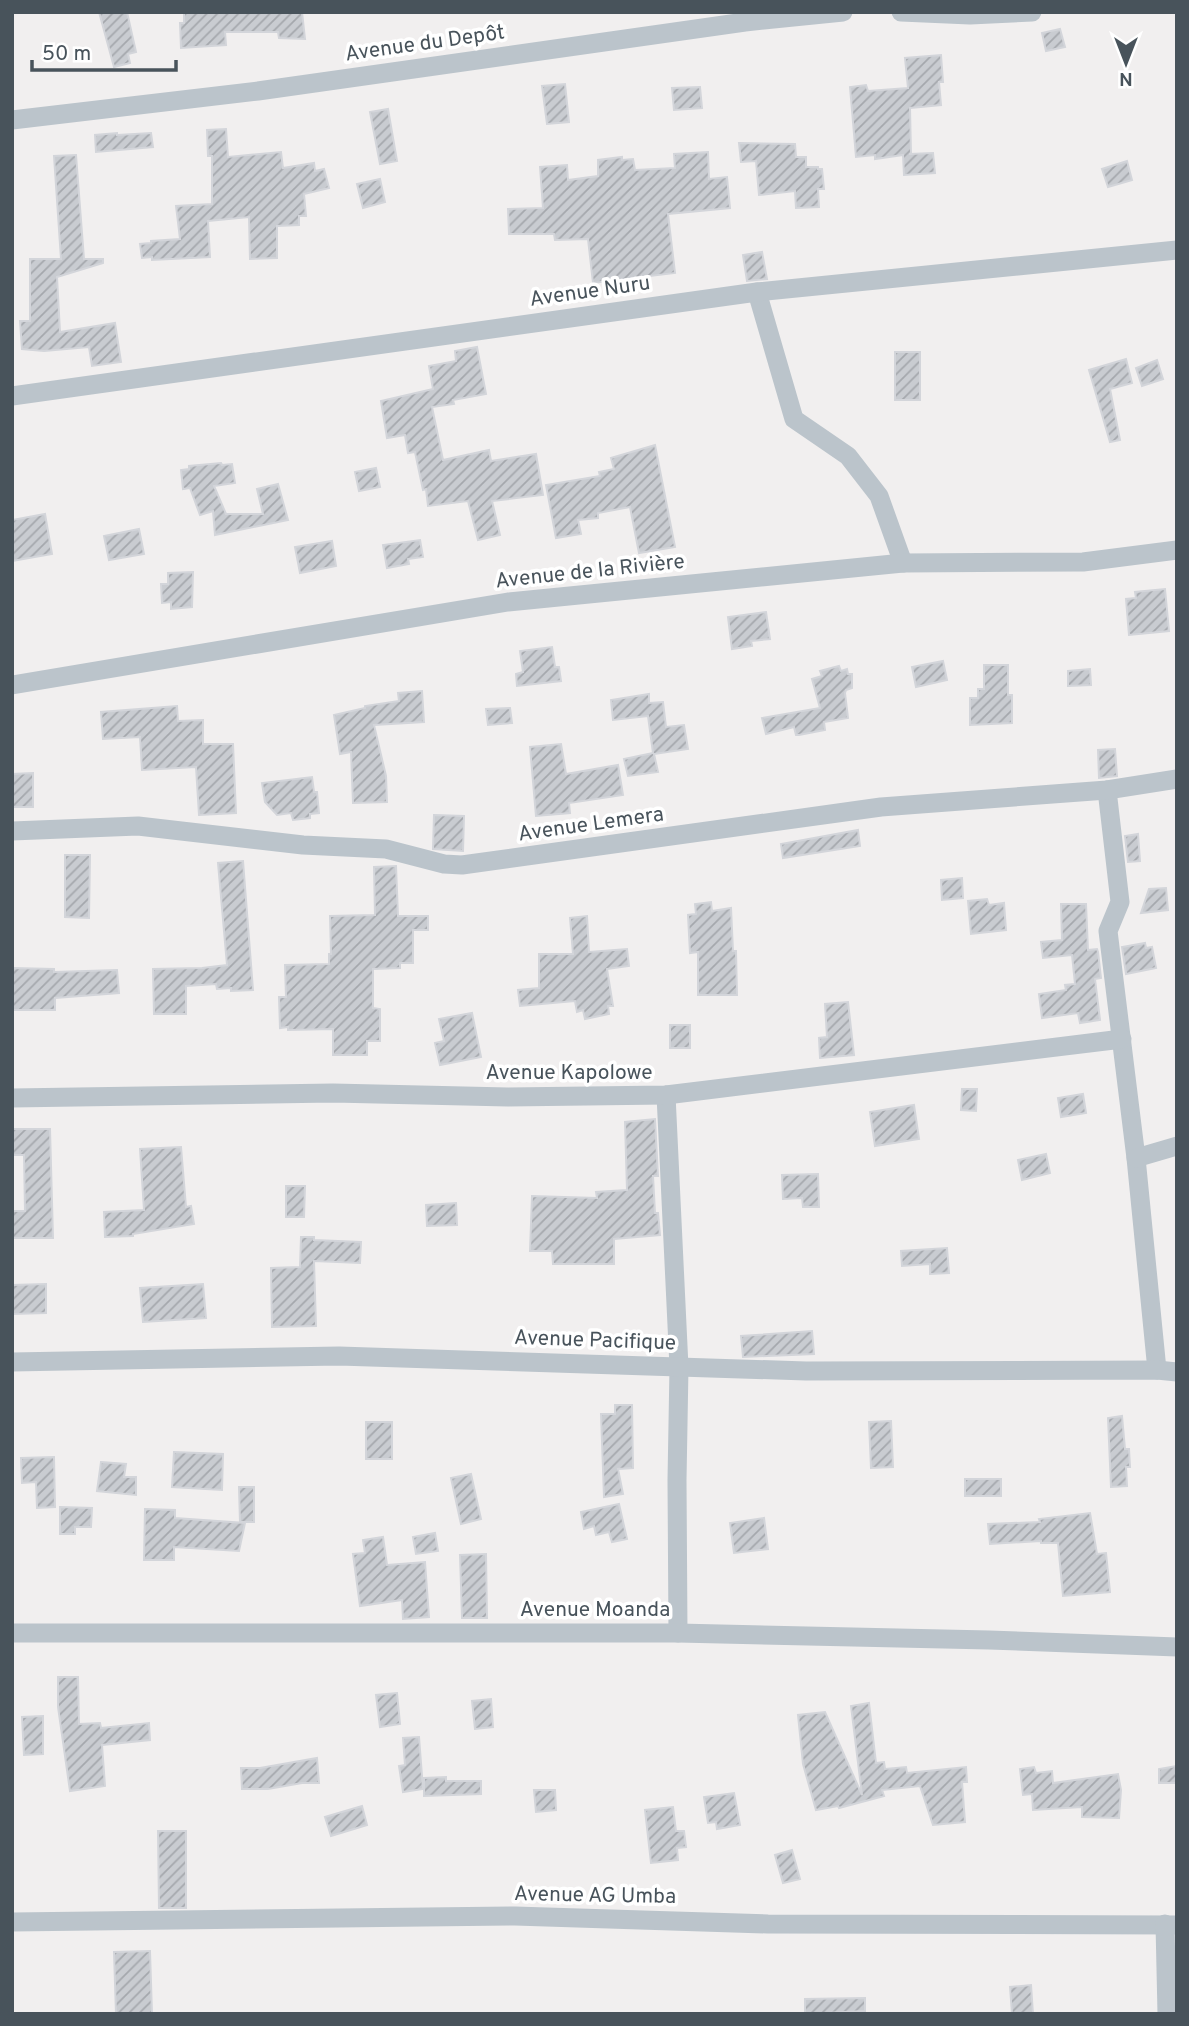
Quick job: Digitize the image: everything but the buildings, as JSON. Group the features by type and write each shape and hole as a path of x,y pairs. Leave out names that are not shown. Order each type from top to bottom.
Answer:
{"street":[{"name":"Avenue du Depôt","path":"12,120 258,91 745,22 843,12"},
{"path":"901,12 970,15 1032,12"},
{"name":"Avenue Nuru","path":"12,397 757,292 1177,250"},
{"path":"757,292 794,419 848,456 879,496 903,564"},
{"name":"Avenue de la Rivière","path":"12,685 509,602 903,564 1083,562 1177,550"},
{"name":"Avenue Lemera","path":"12,831 150,827 303,845 386,849 444,864 462,865 881,807 1107,790 1177,779"},
{"path":"1107,790 1120,902 1108,931 1136,1158 1167,1371"},
{"name":"Avenue Kapolowe","path":"12,1098 333,1093 508,1097 666,1095 1122,1039"},
{"path":"666,1095 679,1367 678,1633"},
{"path":"1136,1158 1177,1146"},
{"name":"Avenue Pacifique","path":"12,1362 340,1356 916,1372 1167,1371"},
{"name":"Avenue Moanda","path":"12,1633 678,1633 1177,1647"},
{"name":"Avenue AG Umba","path":"12,1922 515,1916 768,1924 1171,1924"},
{"path":"1167,2014 1171,1924"}]}
